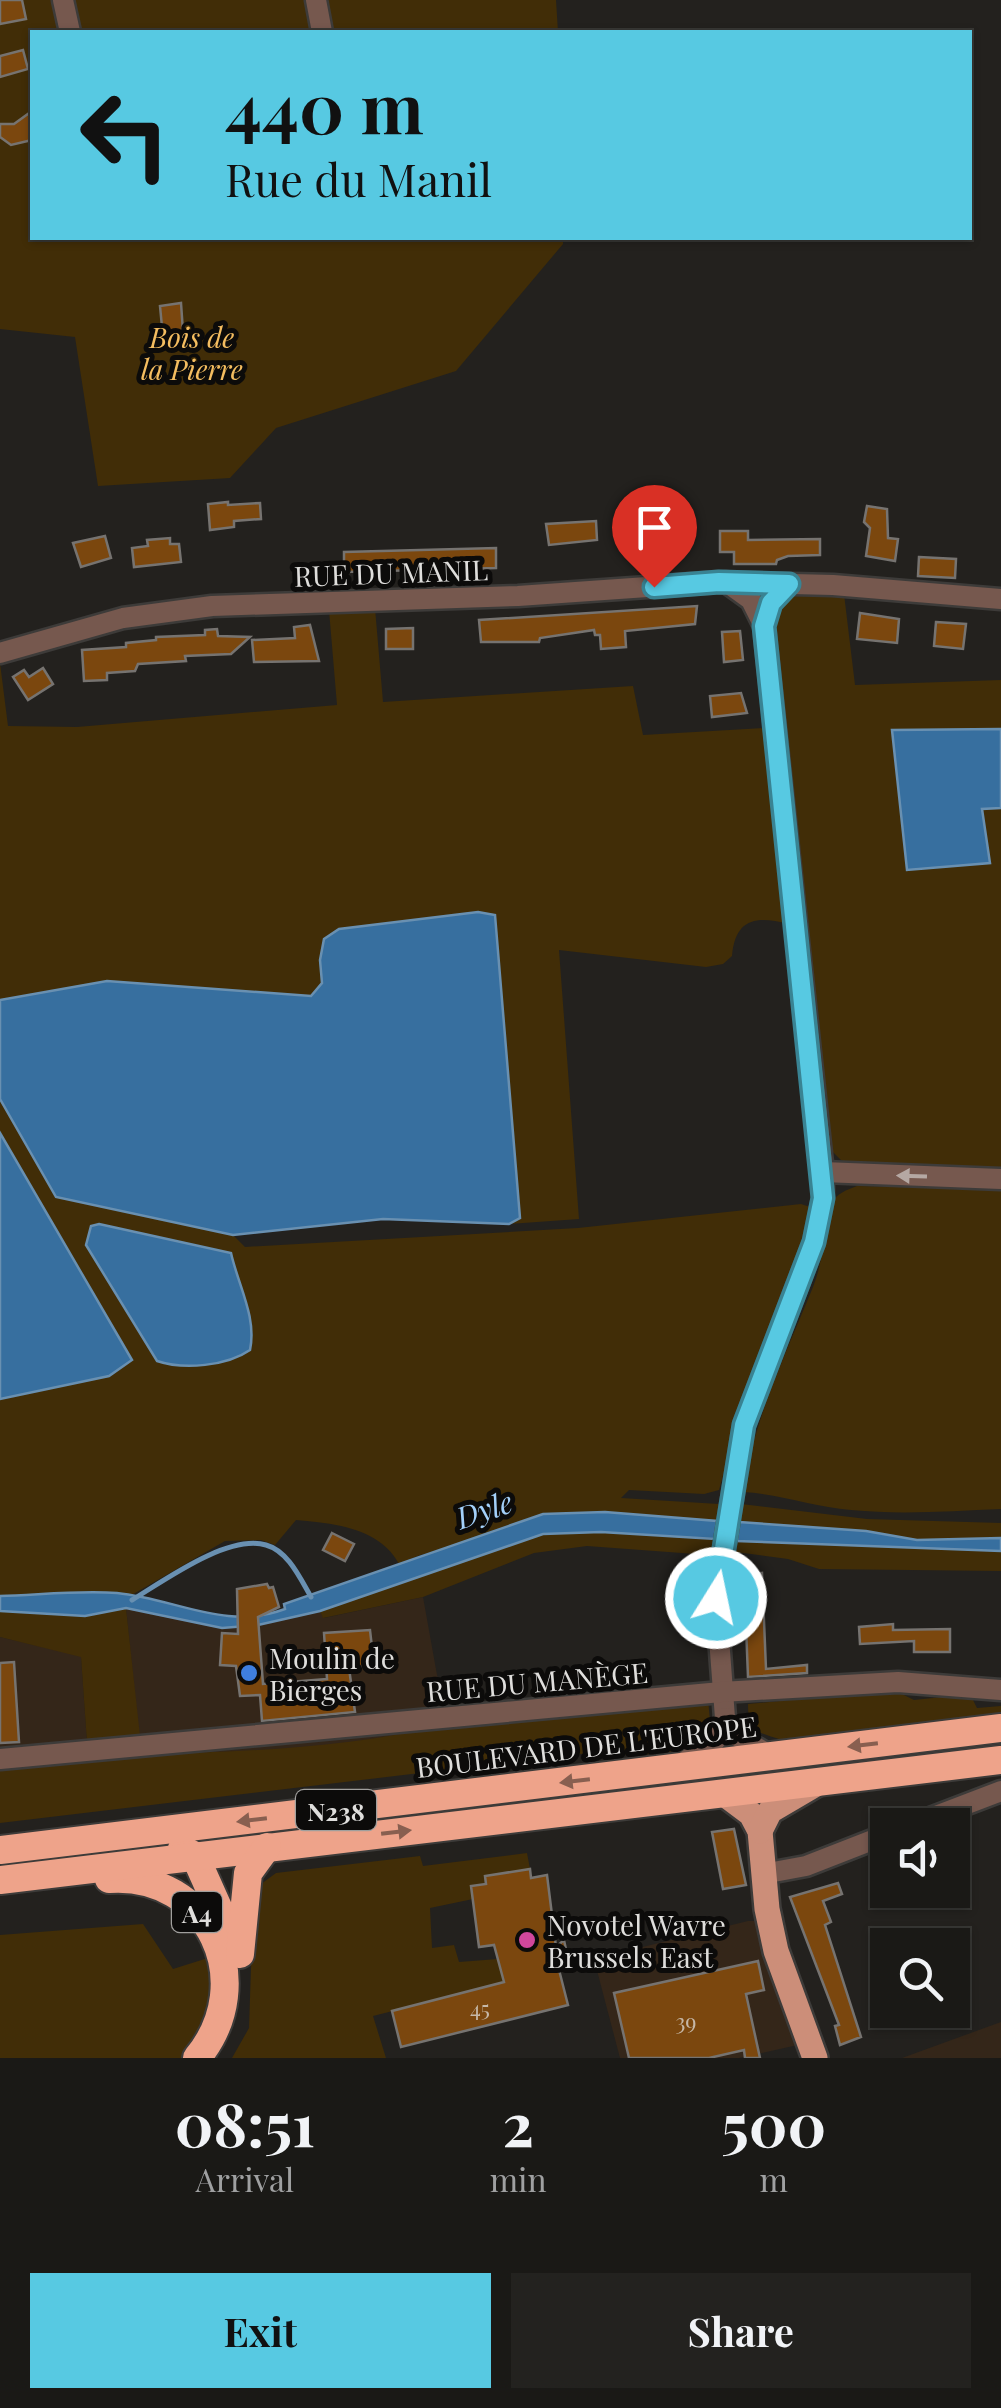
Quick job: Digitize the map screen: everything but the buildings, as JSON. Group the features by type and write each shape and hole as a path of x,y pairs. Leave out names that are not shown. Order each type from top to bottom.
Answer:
{"highway":[{"name":"BOULEVARD DE L'EUROPE","path":"0,1850 1001,1728"},
{"name":"N238","path":"0,1880 1001,1760"},
{"path":"0,1850 66,1852 178,1847 195,1856"},
{"name":"A4","path":"219,2058 238,2014 239,1956 248,1873 267,1847"},
{"name":"A4","path":"195,1856 239,1956"},
{"name":"A4","path":"49,1874 76,1882 134,1878 165,1888 194,1907 214,1938 226,1980 218,2023 196,2058"}],"main road":[{"path":"760,1831 770,1811 820,1782"},
{"path":"723,1793 751,1814 760,1831 776,1951 815,2058"}],"street":[{"path":"62,0 70,30"},
{"path":"316,0 322,30"},
{"path":"726,582 750,600 764,626 823,1172 823,1198 814,1242 744,1425 715,1620 725,1718 737,1736 771,1756"},
{"name":"RUE DU MANIL","path":"0,653 123,618 212,606 518,596 726,582 1001,599"},
{"path":"764,626 771,603 789,584"},
{"path":"823,1172 1001,1179"},
{"name":"RUE DU MANÈGE","path":"0,1759 721,1692 898,1682 1001,1690"},
{"path":"672,1769 715,1741 725,1718"},
{"path":"956,1808 1001,1791"},
{"path":"763,1874 806,1866 870,1841"}],"shaded area":[{"path":"423,1597 446,1725 379,1740 268,1752 141,1754 126,1608 222,1628 258,1625 320,1611 324,1618"},
{"path":"0,1637 81,1656 88,1757 0,1766"},
{"path":"761,1921 802,2044 739,2058 620,2058 594,1959"},
{"path":"1001,2022 1001,2058 902,2058"}],"green space":[{"name":"Bois de la Pierre","path":"0,0 556,0 558,30 30,30 30,240 563,240 456,371 276,428 230,478 98,486 75,337 0,329"},
{"path":"799,592 844,594 855,685 1001,680 1001,729 893,730 982,808 1001,808 1001,1170 858,1168 841,1160 829,1148 769,620 775,607"},
{"path":"375,608 383,702 633,686 643,735 766,728 788,924 766,920 749,923 738,934 732,956 723,964 706,967 559,950 579,1219 509,1224 520,1218 320,960 322,983 311,996 107,981 0,1000 0,663 8,726 77,727 337,705 329,610"},
{"path":"0,1099 56,1197 233,1235 245,1247 578,1228 801,1204 813,1208 808,1241 736,1429 719,1490 704,1494 629,1490 621,1498 719,1504 717,1521 605,1512 420,1555 399,1564 391,1552 368,1535 340,1526 296,1520 275,1545 261,1540 225,1541 130,1596 0,1596 0,1399 109,1376 131,1359 0,1133","holes":["100,1224 231,1253 253,1335 157,1360 86,1245 91,1226"]},
{"path":"857,1186 1001,1189 1001,1509 870,1511 743,1492 763,1413 817,1277 832,1204 839,1195"},
{"path":"741,1504 867,1519 1001,1523 1001,1538 917,1540 866,1531 739,1522"},
{"path":"601,1532 715,1539 709,1555 587,1546 534,1553 423,1597 323,1618 320,1611 543,1534"},
{"path":"737,1541 1001,1551 1001,1571 819,1569 788,1559 736,1552"},
{"path":"126,1608 142,1754 332,1744 445,1725 443,1706 707,1687 710,1721 698,1745 661,1753 597,1752 0,1823 0,1766 88,1757 81,1657 0,1637 0,1611 85,1616"},
{"path":"894,1690 914,1700 970,1694 977,1708 1001,1706 1001,1715 782,1740 756,1730 748,1713 748,1704"},
{"path":"527,1853 530,1869 485,1876 486,1884 471,1886 473,1899 430,1908 432,1948 454,1945 459,1962 498,1959 507,1982 373,2016 386,2058 232,2058 249,2028 257,1887 276,1873 420,1856 423,1866"},
{"path":"143,1924 173,1969 211,1957 214,1987 210,2012 181,2058 0,2058 0,1935"}],"water":[{"path":"1001,729 1001,808 982,809 990,863 907,870 892,730"},
{"path":"478,912 495,915 520,1218 509,1224 383,1219 233,1235 56,1197 0,1099 0,1000 107,981 311,996 322,983 320,960 324,939 339,929"},
{"path":"0,1133 132,1360 109,1376 0,1399"},
{"path":"99,1224 231,1253 249,1313 250,1350 230,1360 205,1365 157,1361 86,1245 91,1226"},
{"path":"605,1512 717,1521 715,1539 601,1532 543,1534 320,1611 258,1625 222,1628 126,1608 85,1616 0,1611 0,1596 103,1592 221,1615 263,1615 285,1609 284,1604 543,1514"},
{"path":"739,1522 866,1531 917,1540 1001,1538 1001,1551 737,1541"}],"waterway":[{"path":"132,1600 197,1561 251,1543 281,1553 311,1597"}],"place":[{"name":"Moulin de Bierges","path":"249,1673"},
{"name":"Novotel Wavre Brussels East","path":"527,1940"}],"route":[{"path":"654,587 719,582 789,584 771,603 764,626 823,1198 814,1242 744,1425 716,1598"}],"water label":[{"name":"Dyle","path":"484,1509"}]}
